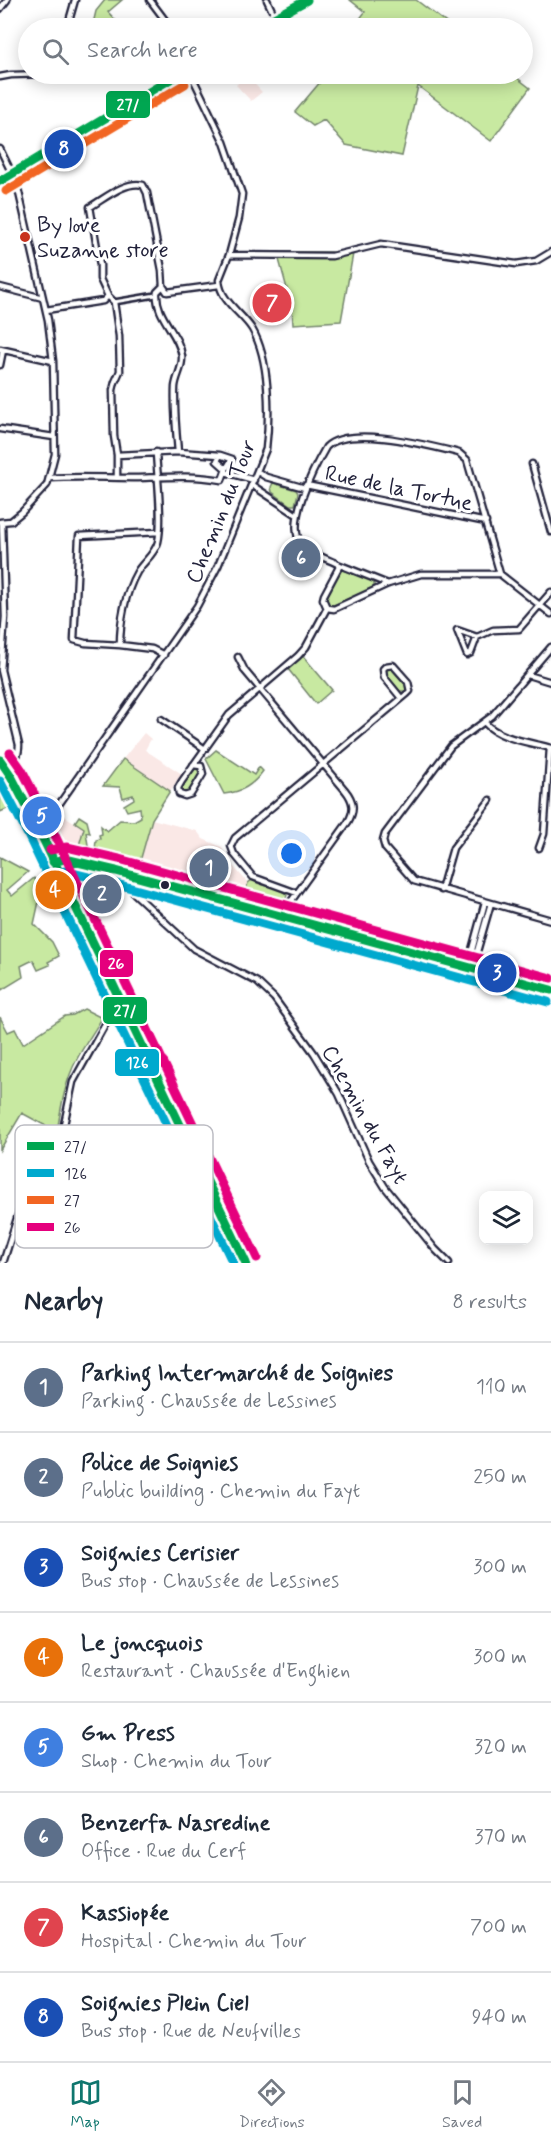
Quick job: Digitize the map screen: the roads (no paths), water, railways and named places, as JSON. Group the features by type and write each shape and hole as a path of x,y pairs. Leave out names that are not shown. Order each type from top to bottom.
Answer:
{"main road":[{"path":"275,17 307,0"},
{"path":"0,181 162,84"},
{"path":"0,760 8,770 39,830 180,1125"},
{"path":"53,862 65,859 116,871 551,990"},
{"path":"213,1194 246,1263"}],"street":[{"path":"0,9 7,0"},
{"path":"70,18 75,0"},
{"path":"150,0 164,18"},
{"path":"267,0 275,17"},
{"path":"0,77 18,75"},
{"path":"117,477 113,390 120,371 119,336 111,299 100,279 100,265 90,207 136,183 143,185 147,193 163,286 167,292 219,285 220,274 229,255 239,219 242,194 224,142 196,84"},
{"path":"0,149 13,173 46,310 53,361 55,454 48,484 22,512 11,520 1,523 5,617 1,670 19,745 19,753 8,770"},
{"path":"229,255 339,256 381,244 516,264 536,261 551,252"},
{"name":"Chemin du Tour","path":"39,830 164,655 207,589 266,449 268,435 264,362 259,344 252,328 225,297 219,285"},
{"path":"46,310 111,299 156,295 163,286"},
{"path":"0,287 43,298"},
{"path":"156,295 166,323 177,339 182,355 182,369 175,384 178,452"},
{"path":"0,365 2,350 53,361"},
{"path":"0,429 54,436"},
{"path":"388,584 340,565 302,544 298,538 297,515 305,487 326,447 336,440 384,437 459,453 467,460 500,574"},
{"path":"120,645 128,592 137,572 155,549 159,532 156,452"},
{"path":"50,477 195,476 222,480 232,459 220,455 178,452 117,455"},
{"path":"220,455 218,460 225,471 253,482 297,515"},
{"path":"532,464 551,532"},
{"name":"Rue de la Tortue","path":"258,472 266,477 305,487 486,522"},
{"path":"159,532 79,536 74,640 85,643 152,648 164,655"},
{"path":"327,608 323,599 324,595 340,565"},
{"path":"327,608 334,609 410,576 431,573 500,574 551,614"},
{"path":"477,637 471,653 467,655 457,630 477,637 493,630 519,629 551,592"},
{"path":"193,765 201,766 203,774 191,794 185,796 179,794 178,788 193,765 229,715 306,647 327,608"},
{"path":"551,647 498,708 451,746 385,834 383,841 385,848 414,881 551,920"},
{"path":"238,657 244,671 349,795 353,809 348,822 292,900 276,915"},
{"path":"297,893 253,877 234,854 231,846 236,838 410,691 410,687 393,665 386,666 383,669 384,677 401,698"},
{"path":"528,675 551,681"},
{"path":"161,718 205,749"},
{"path":"483,722 499,734 550,748 544,834 539,848"},
{"path":"441,890 453,848 490,800"},
{"name":"Chemin du Fayt","path":"116,871 120,880 194,949 257,982 274,998 314,1053 339,1094 369,1161 381,1181 449,1263"},
{"path":"292,900 292,919"},
{"path":"470,968 484,902"},
{"path":"470,968 491,903"},
{"path":"65,1125 73,1082 107,1021 111,994 114,989"},
{"path":"3,1263 15,1225"}],"place":[{"name":"Soignies Plein Ciel","path":"64,149"},
{"name":"By love Suzanne store","path":"25,237"},
{"name":"Kassiopée","path":"272,303"},
{"name":"Benzerfa Nasredine","path":"301,558"},
{"name":"Gm Press","path":"42,816"},
{"name":"Parking Intermarché de Soignies","path":"209,868"},
{"name":"Le joncquois","path":"55,890"},
{"name":"Police de Soignies","path":"102,894"},
{"name":"Soignies Cerisier","path":"497,973"}]}
